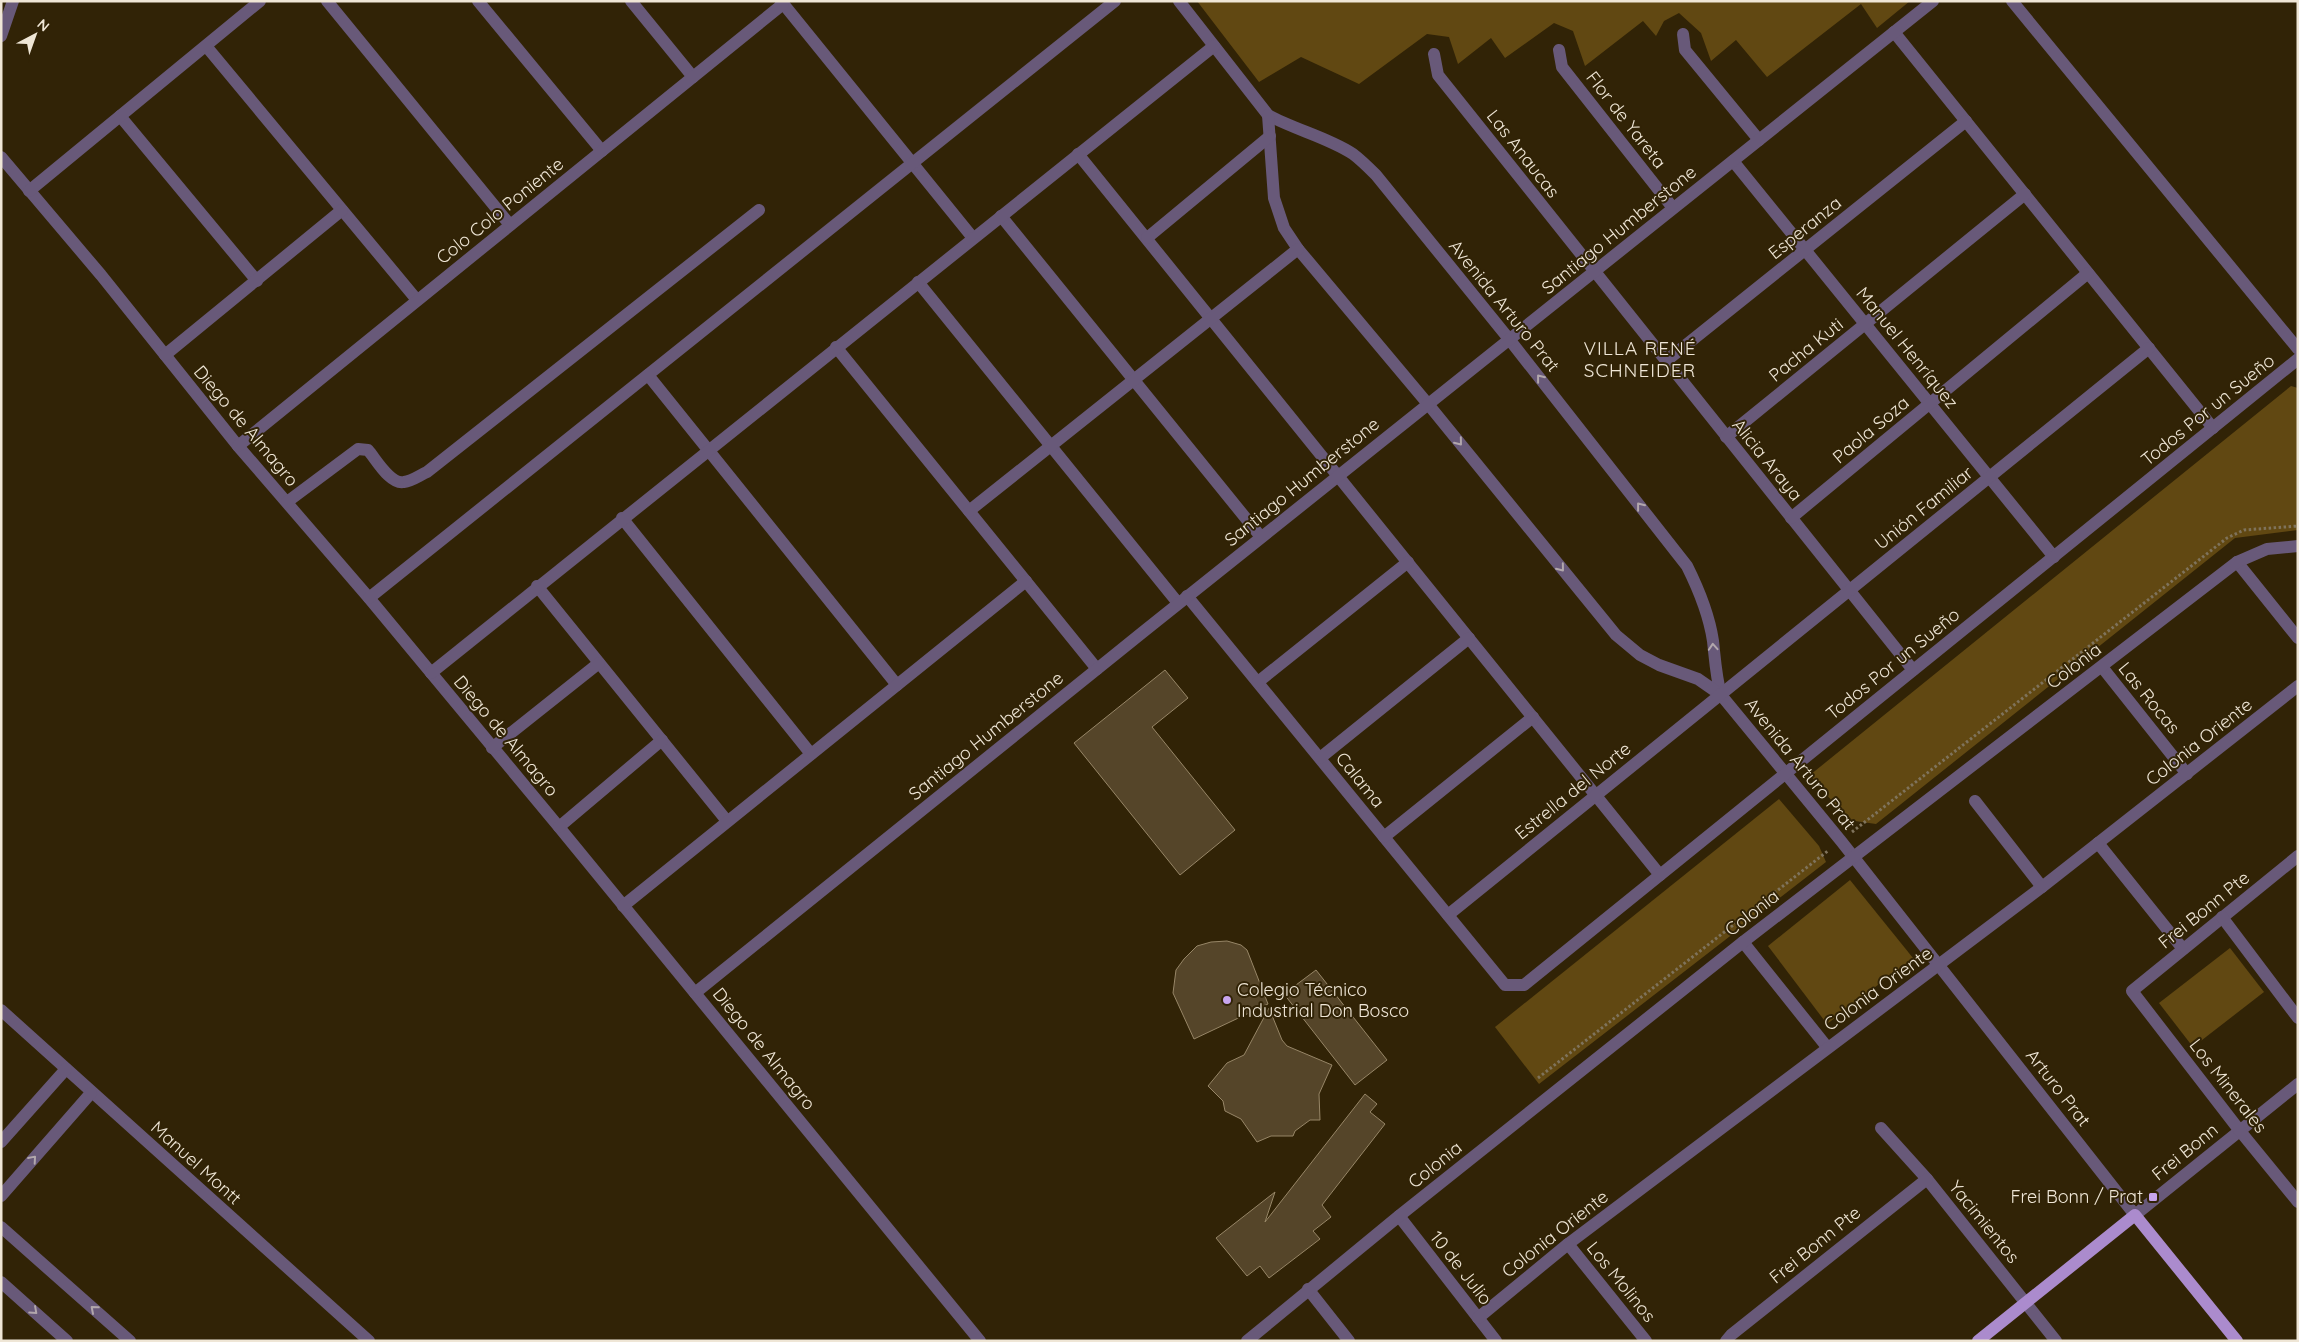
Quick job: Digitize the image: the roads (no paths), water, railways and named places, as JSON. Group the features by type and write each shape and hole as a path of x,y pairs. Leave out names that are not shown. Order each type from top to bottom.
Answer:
{"main road":[{"name":"Frei Bonn","path":"1978,1341 2135,1215"},
{"name":"Arturo Prat","path":"2135,1215 2237,1341"}],"street":[{"path":"1,36 12,1"},
{"path":"28,191 260,1"},
{"path":"327,1 510,225"},
{"path":"478,1 602,151"},
{"path":"631,1 693,77"},
{"path":"368,598 1115,1"},
{"name":"Avenida Arturo Prat","path":"1179,1 1268,115 1289,127 1353,154 1376,175 1509,339 1687,566 1704,600 1713,640 1715,671 1721,695"},
{"name":"Santiago Humberstone","path":"695,993 1261,537 1933,1"},
{"path":"2012,1 2298,349"},
{"path":"782,3 973,238"},
{"name":"Colo Colo Poniente","path":"238,446 782,3"},
{"path":"1894,32 2213,428"},
{"path":"1683,34 1685,50 1758,140"},
{"path":"206,46 417,300"},
{"path":"431,673 537,586 1214,46"},
{"name":"Flor de Yareta","path":"1559,50 1562,67 1673,208"},
{"name":"Las Anaucas","path":"1434,54 1438,75 1594,272"},
{"name":"Avenida Arturo Prat","path":"1268,115 1274,198 1284,228 1298,249 1428,404 1616,635 1640,655 1659,666 1698,679 1721,695 1852,856"},
{"path":"120,116 257,281"},
{"name":"Esperanza","path":"1666,361 1966,121"},
{"path":"1147,238 1270,136"},
{"path":"1078,154 1339,475 1660,876"},
{"name":"Diego de Almagro","path":"1,158 101,275 238,446 559,827 980,1341"},
{"name":"Manuel Henríquez","path":"1733,161 2054,557"},
{"name":"Pacha Kuti","path":"1726,437 2025,194"},
{"path":"165,355 342,210"},
{"path":"286,502 358,449 368,450 391,477 397,481 403,482 427,472 759,210"},
{"path":"1001,216 1261,537"},
{"path":"969,511 1298,249"},
{"name":"Alicia Araya","path":"1594,272 1913,670"},
{"name":"Paola Soza","path":"1791,518 2088,273"},
{"name":"Calama","path":"918,282 1050,446 1183,600 1258,682 1505,985"},
{"path":"836,347 1097,669"},
{"name":"Unión Familiar","path":"1721,695 2149,348"},
{"name":"Todos Por un Sueño","path":"1505,985 1524,985 2298,359"},
{"path":"648,375 897,685"},
{"path":"622,518 811,754"},
{"name":"Colonia","path":"1247,1341 1399,1216 1852,856 2102,667 2236,562 2266,549 2298,546"},
{"path":"1258,682 1408,562"},
{"path":"2236,562 2298,638"},
{"path":"623,906 1026,582"},
{"path":"537,586 727,821"},
{"path":"1320,758 1469,638"},
{"path":"492,748 599,663"},
{"name":"Las Rocas","path":"2102,667 2187,774"},
{"name":"Colonia Oriente","path":"1478,1318 1568,1244 1827,1047 1940,966 2298,686"},
{"name":"Estrella del Norte","path":"1448,915 1721,695"},
{"path":"1384,837 1533,717"},
{"path":"559,827 662,740"},
{"path":"1975,801 2042,887"},
{"path":"2098,843 2183,949"},
{"name":"Arturo Prat","path":"1852,856 2135,1215"},
{"name":"Frei Bonn Pte","path":"2132,991 2298,856"},
{"path":"2222,917 2298,1018"},
{"path":"1743,942 1827,1047"},
{"name":"Los Minerales","path":"2132,991 2240,1131 2298,1202"},
{"name":"Manuel Montt","path":"1,1010 90,1092 370,1341"},
{"path":"1,1142 66,1069"},
{"name":"Frei Bonn","path":"2135,1215 2298,1084"},
{"path":"1,1196 90,1092"},
{"name":"Yacimientos","path":"1882,1128 1927,1179 2056,1341"},
{"name":"Frei Bonn Pte","path":"1726,1341 1927,1179"},
{"name":"10 de Julio","path":"1399,1216 1496,1341"},
{"path":"1,1227 130,1341"},
{"name":"Los Molinos","path":"1568,1244 1646,1341"},
{"path":"1,1282 67,1341"},
{"path":"1308,1289 1348,1341"}],"place":[{"name":"Colegio Técnico Industrial Don Bosco","path":"1227,1000"},
{"name":"Frei Bonn / Prat","path":"2153,1197"}],"district":[{"name":"VILLA RENÉ SCHNEIDER","path":"1640,359"}]}
